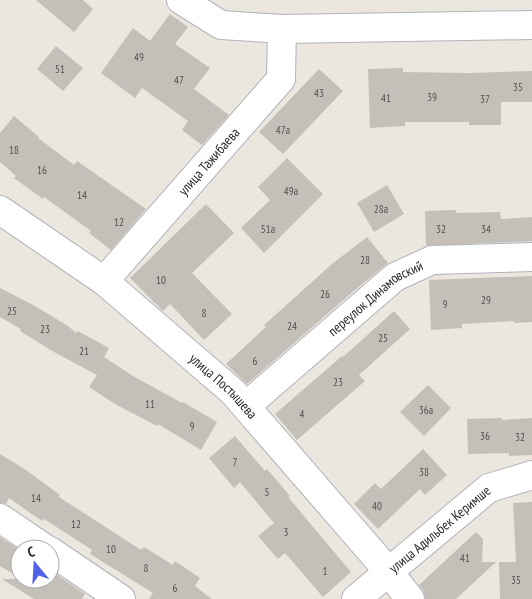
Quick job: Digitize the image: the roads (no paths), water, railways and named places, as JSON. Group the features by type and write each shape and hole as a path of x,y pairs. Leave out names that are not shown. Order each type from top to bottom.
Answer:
{"street":[{"path":"181,0 221,25 282,30 532,25"},
{"name":"улица Тажибаева","path":"104,281 281,79 282,30"},
{"name":"улица Постышева","path":"0,210 104,281 233,392 390,572 410,599"},
{"name":"переулок Динамовский","path":"246,406 394,277 432,260 532,257"},
{"name":"улица Адильбек Керимше","path":"356,599 489,488 532,475"},
{"path":"0,518 31,539"},
{"path":"60,558 121,599"}]}
